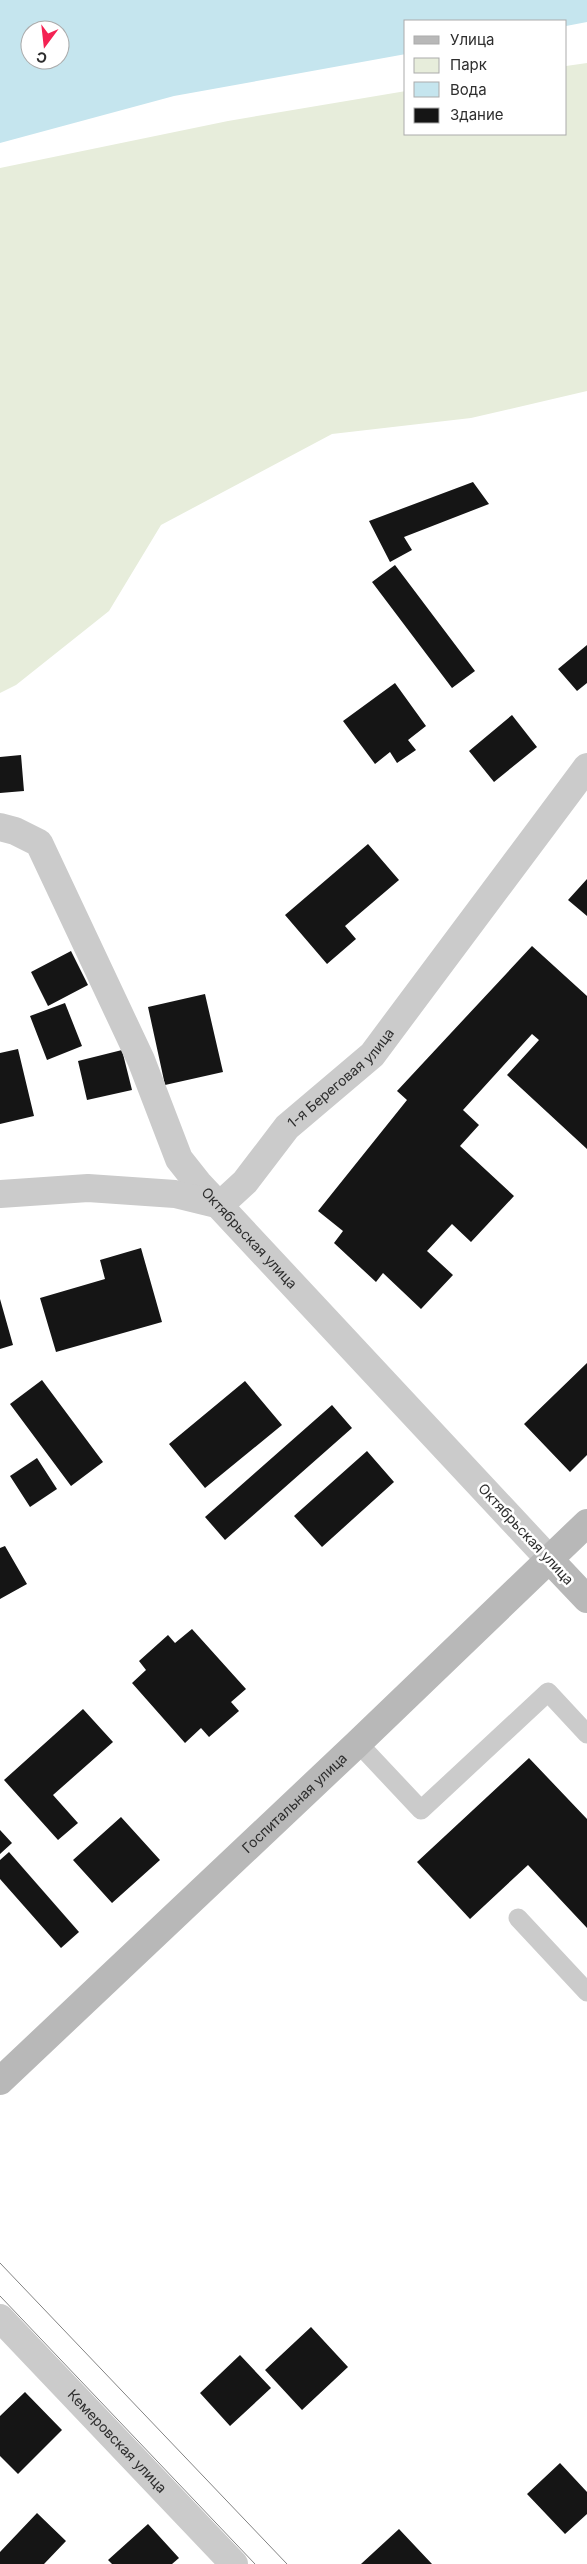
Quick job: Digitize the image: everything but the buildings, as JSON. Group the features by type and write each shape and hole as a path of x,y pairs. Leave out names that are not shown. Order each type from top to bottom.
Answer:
{"main road":[{"name":"Госпитальная улица","path":"0,2081 358,1743 587,1522"},
{"name":"Октябрьская улица","path":"549,1559 587,1599"}],"street":[{"name":"1-я Береговая улица","path":"220,1205 245,1182 287,1127 372,1055 587,767"},
{"name":"Октябрьская улица","path":"0,826 39,843 141,1060 179,1158 198,1183 549,1559"},
{"path":"0,1194 88,1188 175,1194 220,1205"},
{"name":"Кемеровская улица","path":"0,2318 234,2564"}],"lane":[{"path":"358,1743 421,1810 548,1692 587,1734"},
{"path":"518,1918 587,1992"}],"green space":[{"path":"587,63 587,391 471,418 332,434 161,525 109,611 16,685 0,693 0,168 228,121 404,91 404,135 567,135 567,66"}],"water":[{"path":"0,0 587,0 587,22 567,26 567,20 404,20 404,54 174,96 0,143"}],"tram line":[{"path":"0,2263 287,2564"},
{"path":"0,2296 255,2564"}]}
